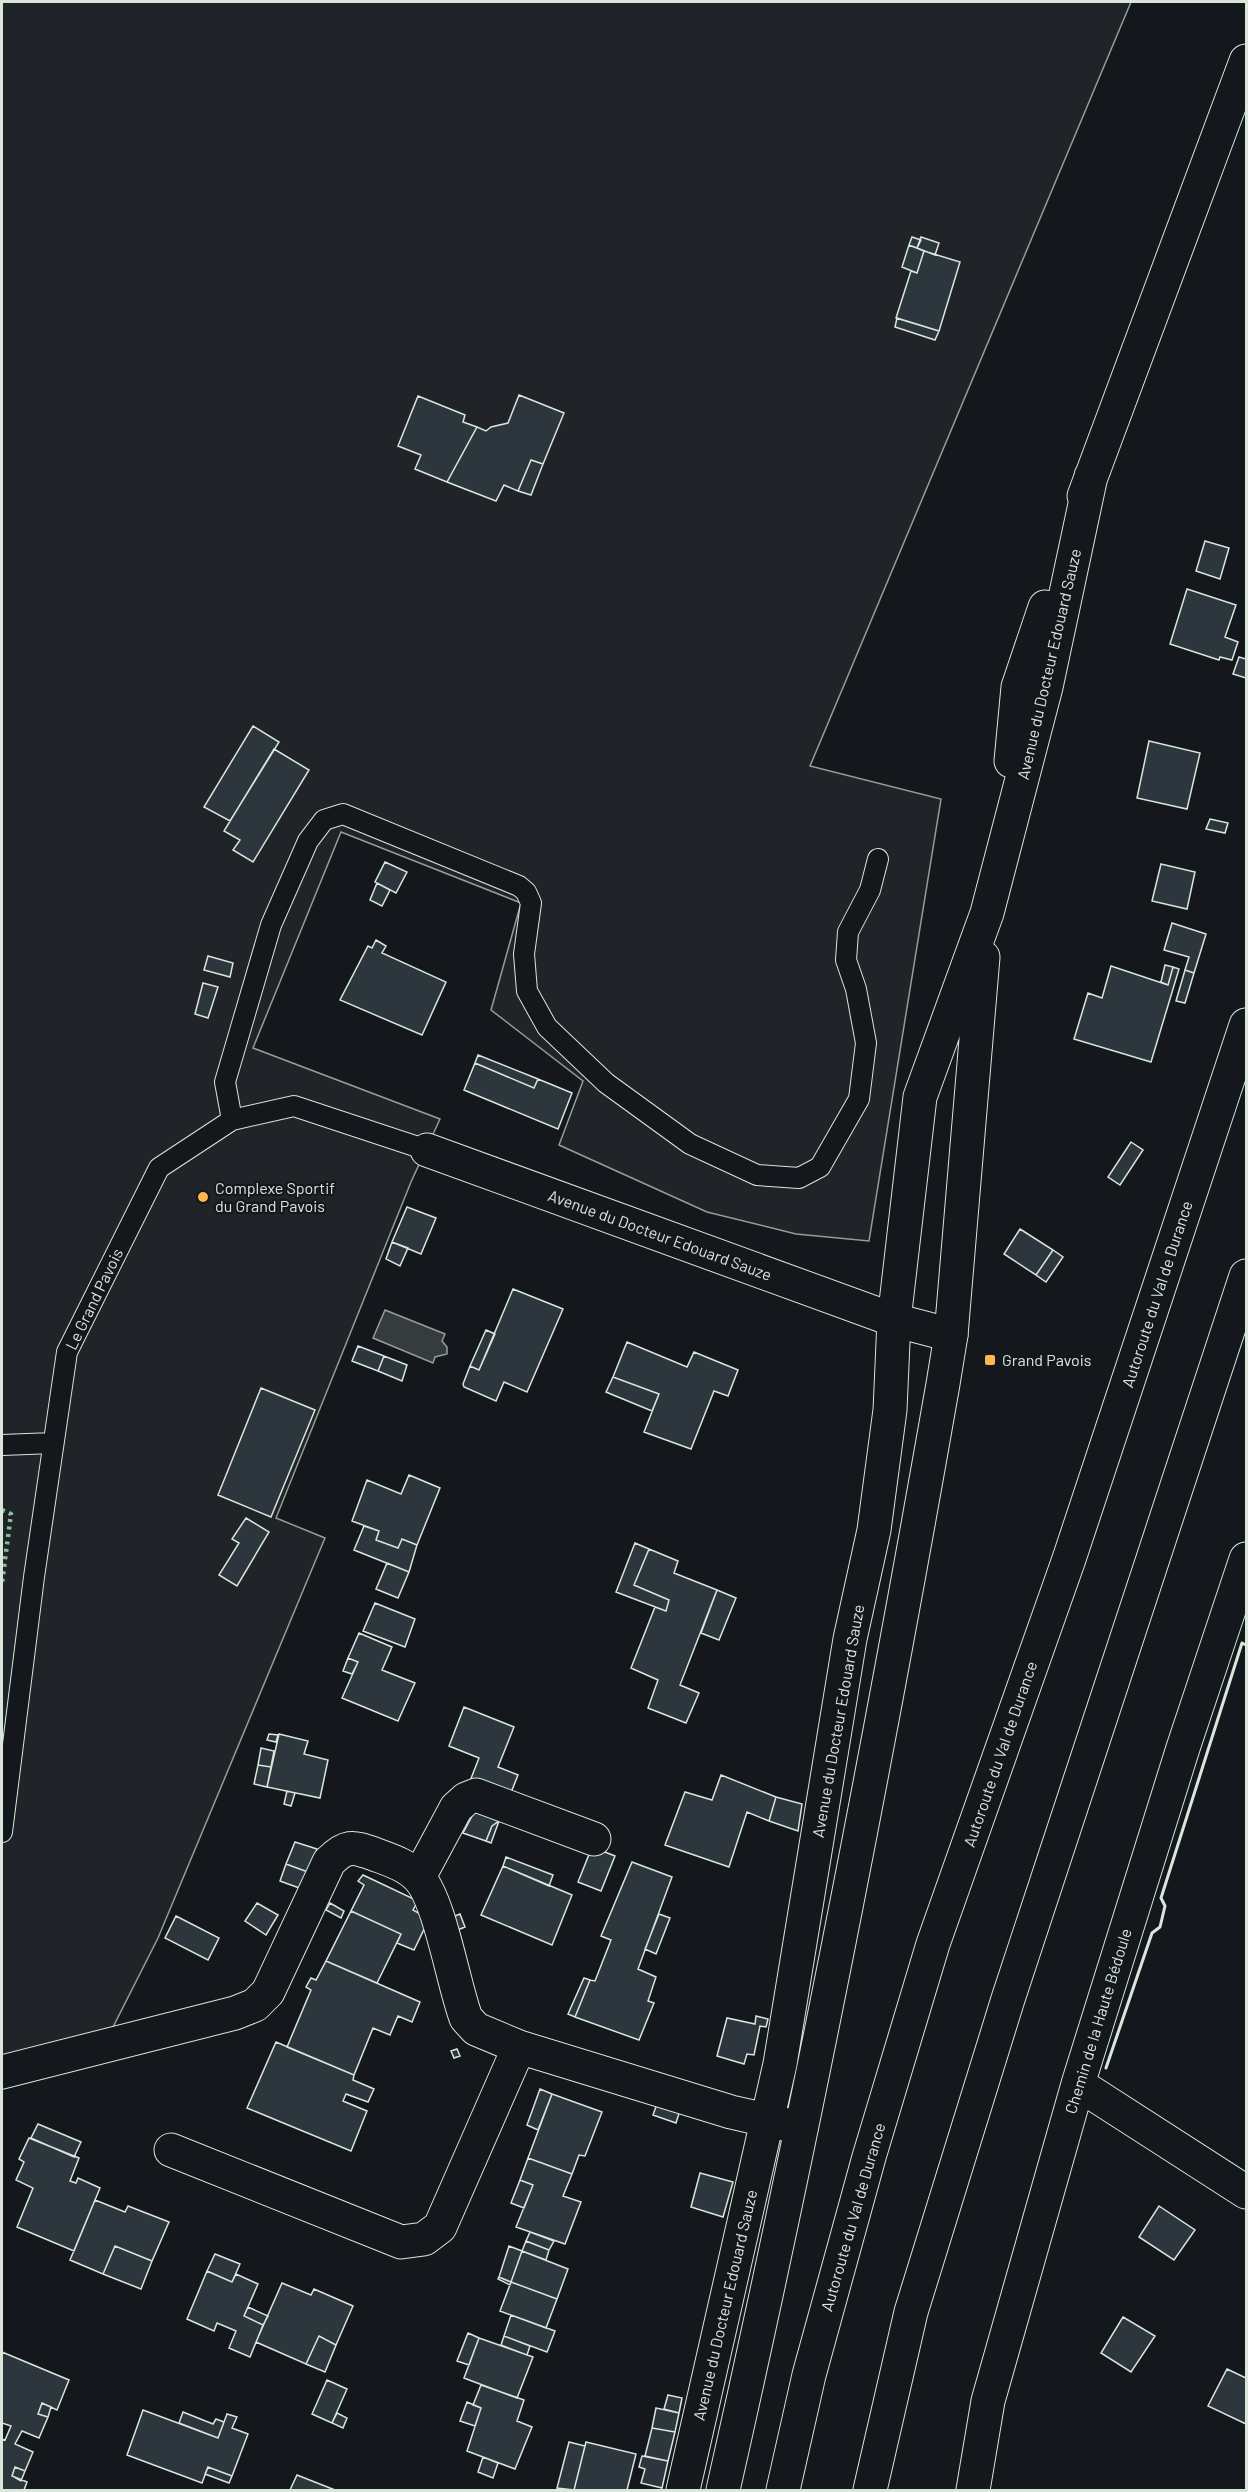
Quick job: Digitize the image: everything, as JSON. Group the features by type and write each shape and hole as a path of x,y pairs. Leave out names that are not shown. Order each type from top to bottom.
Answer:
{"main road":[{"name":"Avenue du Docteur Edouard Sauze","path":"684,2490 780,2064 850,1639 874,1530 890,1410 894,1320 920,1097 987,913 1003,852 1018,687 1091,476 1246,61"},
{"name":"Avenue du Docteur Edouard Sauze","path":"1133,363 1246,109"},
{"name":"Avenue du Docteur Edouard Sauze","path":"723,2490 859,1844 951,1335 987,913"},
{"name":"Autoroute du Val de Durance","path":"783,2490 809,2375 859,2192 933,1944 1069,1559 1246,1025"},
{"name":"Avenue du Docteur Edouard Sauze","path":"427,1150 894,1320 951,1335"},
{"path":"870,2490 911,2312 1008,1999 1246,1276"},
{"name":"Chemin de la Haute Bédoule","path":"973,2490 988,2401 1078,2084 1183,1748 1246,1559"},
{"path":"419,1877 456,1808 466,1799 476,1795 594,1839"},
{"path":"2,2072 235,2013 255,2005 268,1992 329,1862 341,1851 355,1847 402,1865 419,1877 431,1896 466,2018 476,2029 519,2047 731,2112 801,2128"},
{"path":"171,2150 401,2242 424,2239 440,2227 519,2047"},
{"path":"1078,2084 1246,2192"}],"lane":[{"path":"232,1120 225,1082 271,925 308,841 324,820 343,814 519,886 526,892 531,903 524,954 527,991 547,1027 606,1083 690,1144 757,1175 799,1178 820,1167 859,1099 866,1043 856,989 846,960 848,932 870,890 878,859"},
{"name":"Le Grand Pavois","path":"2,1832 34,1577 67,1352 159,1168 232,1120 294,1106 427,1150"},
{"path":"2,1445 54,1443"}],"shaded area":[{"path":"2,2 1131,2 810,766 941,799 869,1241 796,1234 707,1212 559,1145 583,1081 491,1010 521,903 341,832 253,1048 440,1119 411,1182 276,1518 325,1538 158,1938 109,2035 2,2062"},
{"path":"385,1310 445,1334 442,1341 447,1347 447,1354 435,1357 433,1363 373,1338"}],"building":[{"path":"912,237 921,240 917,248 909,245"},
{"path":"921,237 939,243 935,255 917,248"},
{"path":"909,245 924,251 917,273 902,267"},
{"path":"924,251 960,262 939,331 896,318 911,271 917,273"},
{"path":"897,318 939,331 935,340 895,327"},
{"path":"519,395 564,413 543,464 531,460 518,491 504,485 496,501 447,482 477,427 486,431 491,427 508,423"},
{"path":"418,396 465,415 463,422 477,427 447,482 415,469 421,455 398,446"},
{"path":"531,460 543,464 531,495 518,491"},
{"path":"1205,541 1229,548 1220,579 1196,571"},
{"path":"1187,589 1236,605 1225,637 1238,642 1232,660 1220,657 1219,660 1170,644"},
{"path":"1239,657 1246,659 1246,678 1233,674"},
{"path":"253,726 279,742 230,821 204,807"},
{"path":"1149,741 1200,753 1187,809 1137,798"},
{"path":"274,749 309,770 253,862 233,850 240,840 224,831"},
{"path":"1210,819 1228,823 1225,833 1206,829"},
{"path":"385,862 407,872 396,893 375,882"},
{"path":"1161,864 1195,872 1187,909 1152,901"},
{"path":"377,883 390,890 382,906 370,900"},
{"path":"1172,923 1206,934 1194,973 1185,970 1189,957 1164,950"},
{"path":"376,940 386,946 382,953 446,982 422,1035 340,1000 368,946 372,948"},
{"path":"208,956 233,963 230,977 204,970"},
{"path":"1165,965 1173,967 1168,985 1161,982"},
{"path":"1111,966 1168,985 1173,967 1179,969 1151,1062 1074,1039 1088,993 1102,998"},
{"path":"1185,970 1194,973 1185,1003 1176,1001"},
{"path":"203,983 218,987 208,1018 195,1014"},
{"path":"478,1055 538,1079 534,1088 475,1063"},
{"path":"475,1063 534,1088 538,1079 572,1093 558,1129 464,1090"},
{"path":"1131,1142 1143,1150 1120,1185 1108,1177"},
{"path":"407,1207 436,1218 421,1254 392,1242"},
{"path":"1020,1229 1053,1250 1036,1275 1004,1254"},
{"path":"392,1242 408,1248 400,1266 386,1259"},
{"path":"1053,1250 1063,1257 1046,1282 1036,1275"},
{"path":"513,1289 563,1309 527,1392 504,1382 496,1401 464,1387 463,1384 470,1366 479,1370"},
{"path":"486,1330 495,1334 479,1370 470,1366"},
{"path":"627,1342 687,1367 694,1352 738,1370 728,1396 714,1391 691,1449 644,1432 659,1394 613,1377"},
{"path":"358,1346 384,1356 378,1371 352,1361"},
{"path":"384,1356 407,1365 402,1381 378,1371"},
{"path":"613,1377 659,1394 652,1411 606,1392"},
{"path":"261,1388 315,1410 271,1517 218,1495"},
{"path":"409,1475 440,1488 417,1545 402,1539 398,1548 376,1540 379,1531 352,1521 367,1480 401,1494"},
{"path":"246,1518 269,1532 237,1586 219,1575 239,1543 232,1539"},
{"path":"364,1526 379,1531 376,1540 398,1548 402,1539 417,1545 409,1572 354,1550"},
{"path":"635,1543 649,1549 634,1585 669,1600 666,1611 616,1592"},
{"path":"649,1549 678,1561 674,1573 717,1590 680,1685 699,1693 686,1723 648,1708 658,1680 631,1668 655,1607 666,1611 669,1600 634,1585"},
{"path":"387,1563 409,1572 398,1598 376,1589"},
{"path":"717,1590 736,1598 719,1640 701,1633"},
{"path":"375,1603 415,1619 405,1647 363,1631"},
{"path":"359,1633 392,1647 382,1670 415,1683 398,1721 342,1698 358,1662 348,1658"},
{"path":"348,1658 358,1662 352,1674 343,1671"},
{"path":"464,1707 514,1727 498,1767 518,1775 510,1795 470,1781 479,1758 449,1746"},
{"path":"269,1734 278,1735 276,1742 267,1740"},
{"path":"279,1734 308,1741 304,1754 328,1760 320,1798 267,1787"},
{"path":"261,1748 274,1751 271,1767 258,1765"},
{"path":"258,1765 271,1767 267,1787 254,1784"},
{"path":"721,1775 776,1797 769,1821 747,1812 729,1867 665,1845 685,1792 712,1800"},
{"path":"287,1791 295,1793 291,1806 284,1804"},
{"path":"776,1797 802,1804 798,1831 769,1821"},
{"path":"478,1805 502,1814 499,1821 492,1826 486,1841 463,1833"},
{"path":"499,1821 491,1843 486,1841 492,1826"},
{"path":"295,1842 317,1849 308,1872 286,1864"},
{"path":"592,1847 615,1856 601,1891 578,1882"},
{"path":"506,1857 553,1875 549,1886 503,1866"},
{"path":"632,1862 672,1877 638,1969 656,1977 648,2001 654,2003 639,2040 575,2017 590,1980 595,1981 611,1940 601,1936"},
{"path":"286,1864 308,1872 302,1889 280,1881"},
{"path":"503,1866 572,1895 552,1945 481,1915"},
{"path":"363,1875 418,1901 413,1910 429,1919 414,1950 397,1943 401,1934 351,1911 364,1885 358,1881"},
{"path":"257,1903 278,1915 266,1935 245,1921"},
{"path":"330,1903 344,1911 341,1918 326,1910"},
{"path":"351,1911 401,1934 377,1983 326,1961"},
{"path":"460,1914 465,1927 455,1931 450,1918"},
{"path":"659,1914 670,1918 656,1954 645,1949"},
{"path":"176,1916 219,1938 208,1960 165,1938"},
{"path":"326,1961 420,2002 412,2022 398,2016 390,2035 373,2028 354,2075 287,2047 311,1990 306,1987 311,1978 316,1980"},
{"path":"584,1978 590,1980 575,2017 568,2014"},
{"path":"756,2016 768,2019 766,2027 760,2026 754,2055 747,2054 744,2064 717,2056 727,2018 755,2024"},
{"path":"276,2042 354,2075 353,2080 374,2089 368,2102 346,2094 343,2101 367,2111 351,2151 247,2108"},
{"path":"457,2049 460,2056 454,2058 451,2051"},
{"path":"540,2089 552,2094 538,2130 527,2125"},
{"path":"552,2094 602,2112 585,2156 579,2155 572,2174 528,2158"},
{"path":"658,2101 680,2110 676,2123 653,2115"},
{"path":"38,2124 81,2142 74,2157 31,2138"},
{"path":"29,2138 79,2158 70,2181 76,2183 78,2178 100,2188 74,2251 17,2227 33,2188 16,2180 24,2162 19,2159"},
{"path":"528,2158 572,2174 563,2196 581,2202 565,2244 516,2227 533,2185 520,2180"},
{"path":"700,2173 733,2182 723,2217 691,2207"},
{"path":"520,2180 533,2185 524,2208 511,2203"},
{"path":"95,2200 125,2212 128,2206 169,2222 152,2261 115,2246 103,2274 70,2260"},
{"path":"1159,2206 1195,2230 1174,2260 1139,2237"},
{"path":"530,2232 554,2241 549,2250 526,2241"},
{"path":"526,2241 549,2250 546,2260 522,2251"},
{"path":"115,2246 152,2261 141,2289 103,2274"},
{"path":"509,2246 522,2251 511,2282 499,2277"},
{"path":"522,2251 568,2269 557,2299 511,2282"},
{"path":"215,2254 240,2264 232,2282 207,2271"},
{"path":"207,2271 232,2282 236,2274 258,2284 244,2316 263,2325 250,2357 229,2348 236,2331 217,2323 214,2331 187,2319"},
{"path":"499,2277 511,2282 510,2285 498,2279"},
{"path":"511,2282 557,2299 546,2328 500,2311"},
{"path":"282,2283 311,2295 314,2289 353,2306 336,2345 319,2336 306,2364 256,2342"},
{"path":"248,2307 268,2316 263,2325 244,2316"},
{"path":"511,2315 555,2331 547,2352 504,2336"},
{"path":"1123,2317 1155,2336 1131,2372 1101,2353"},
{"path":"468,2333 479,2338 469,2365 457,2361"},
{"path":"319,2336 336,2345 325,2372 306,2364"},
{"path":"504,2336 530,2346 527,2355 501,2345"},
{"path":"479,2338 533,2357 517,2398 464,2378"},
{"path":"2,2352 69,2380 57,2410 42,2403 38,2414 48,2417 39,2438 22,2431 15,2444 33,2452 25,2471 15,2467 12,2476 27,2482 24,2490 2,2490 2,2439 5,2440 11,2426 2,2423"},
{"path":"1227,2369 1246,2378 1246,2424 1208,2406"},
{"path":"327,2380 347,2389 332,2423 312,2414"},
{"path":"481,2385 524,2400 517,2421 532,2427 515,2469 467,2451 481,2408 473,2405"},
{"path":"668,2395 682,2398 679,2413 664,2409"},
{"path":"467,2402 481,2408 475,2426 460,2421"},
{"path":"42,2403 51,2407 48,2417 38,2414"},
{"path":"656,2408 679,2413 675,2432 652,2428"},
{"path":"143,2410 218,2438 227,2414 237,2417 232,2428 248,2434 232,2476 208,2467 202,2483 127,2455"},
{"path":"183,2412 213,2424 216,2419 224,2422 218,2438 179,2423"},
{"path":"337,2413 347,2418 343,2428 332,2423"},
{"path":"652,2428 675,2432 668,2461 645,2456"},
{"path":"569,2442 585,2446 574,2490 557,2488"},
{"path":"586,2442 636,2454 627,2490 574,2490"},
{"path":"642,2456 668,2461 662,2488 641,2483 645,2469 639,2467"},
{"path":"483,2457 498,2463 493,2478 478,2472"},
{"path":"15,2467 25,2471 21,2481 12,2476"},
{"path":"208,2467 232,2476 229,2483 205,2474"},
{"path":"297,2475 335,2490 290,2490"}],"hedge":[{"path":"2,1510 11,1514 2,1583"}],"wall":[{"path":"1106,2068 1152,1933 1160,1927 1165,1906 1161,1898 1242,1643 1246,1645"}],"place":[{"name":"Complexe Sportif du Grand Pavois","path":"203,1197"},
{"name":"Grand Pavois","path":"990,1360"}]}
